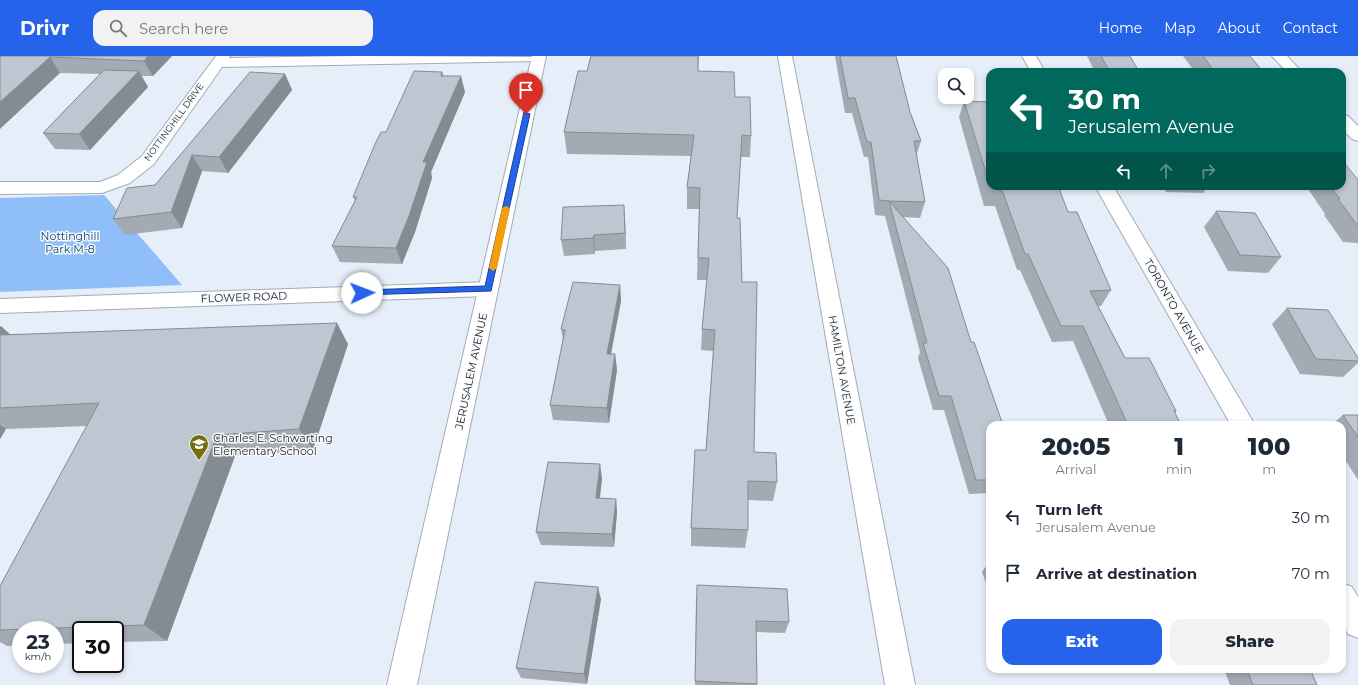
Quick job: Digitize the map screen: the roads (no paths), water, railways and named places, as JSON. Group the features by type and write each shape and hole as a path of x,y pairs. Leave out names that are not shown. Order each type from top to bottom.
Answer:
{"street":[{"name":"HAMILTON AVENUE","path":"785,56 900,685"},
{"path":"1029,56 1036,68"},
{"path":"1279,56 1291,68"},
{"path":"220,59 539,57"},
{"name":"JERUSALEM AVENUE","path":"402,685 539,57"},
{"name":"NOTTINGHILL DRIVE","path":"0,188 102,187 124,179 148,160 220,59"},
{"path":"1346,123 1358,136"},
{"name":"TORONTO AVENUE","path":"1106,190 1241,421"},
{"name":"FLOWER ROAD","path":"0,306 488,289"},
{"path":"1346,603 1358,624"}],"place":[{"name":"Charles E. Schwarting Elementary School","path":"199,461"}],"park label":[{"name":"Nottinghill Park M-8","path":"70,242"}]}
